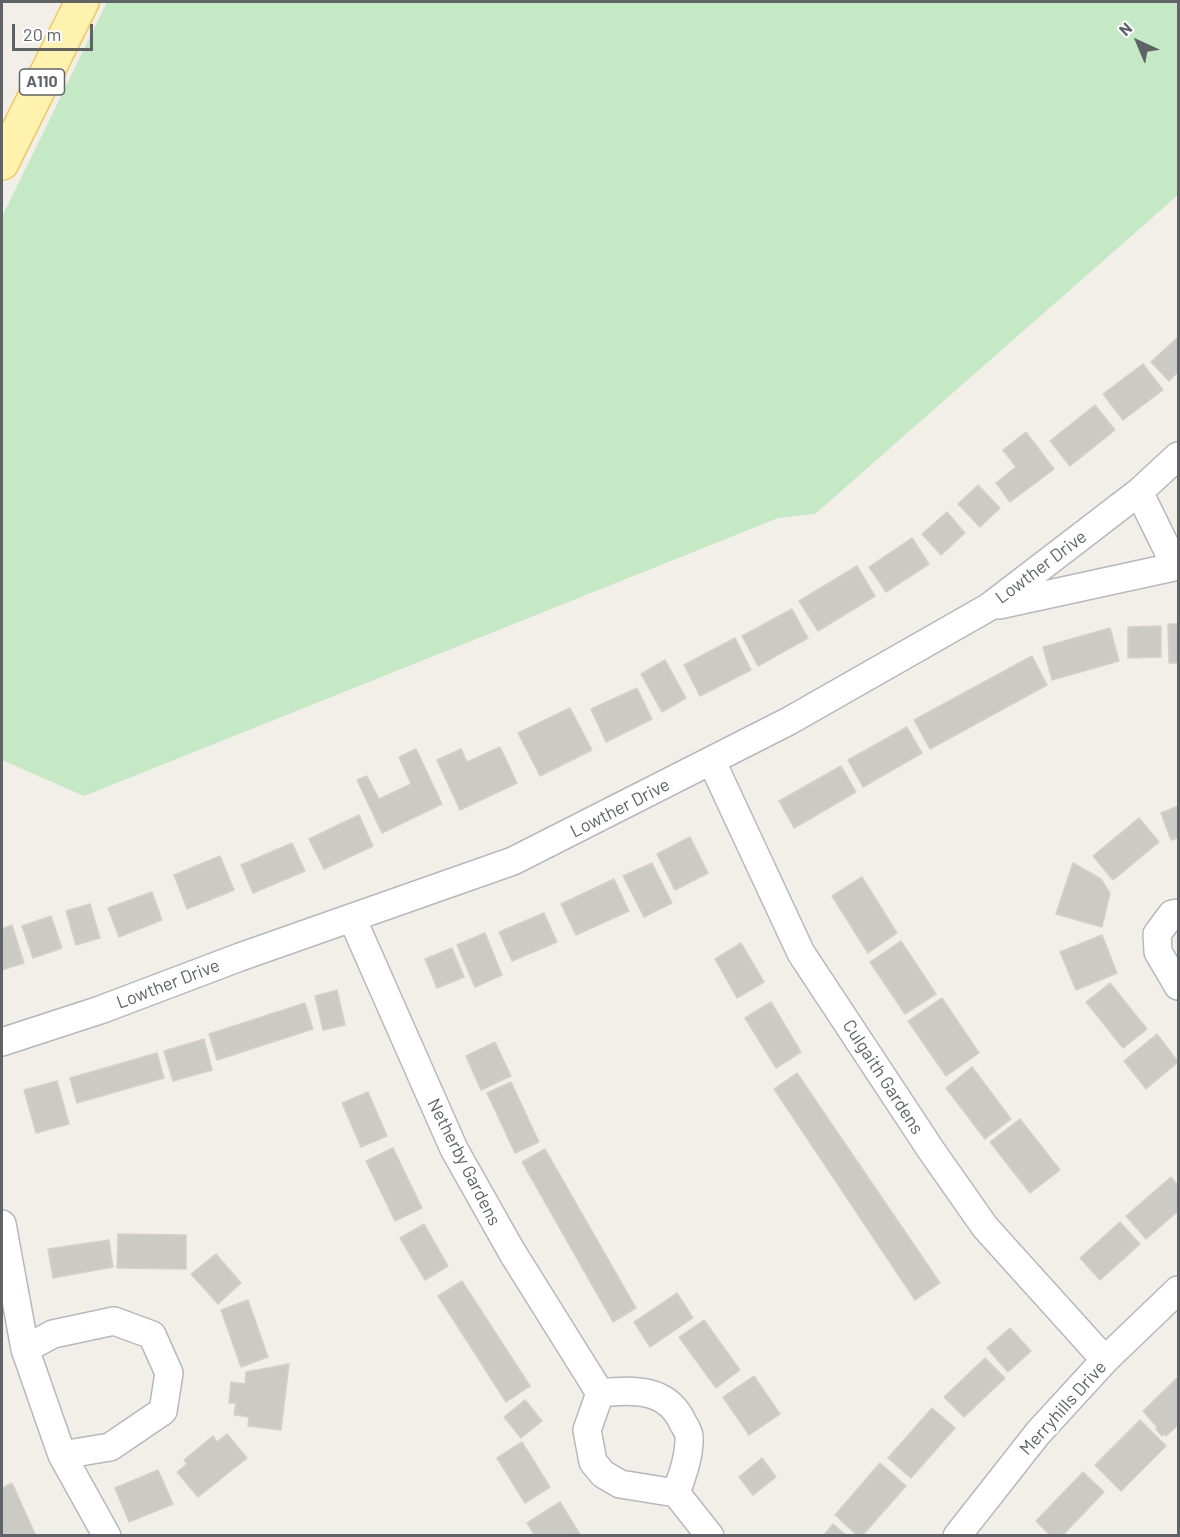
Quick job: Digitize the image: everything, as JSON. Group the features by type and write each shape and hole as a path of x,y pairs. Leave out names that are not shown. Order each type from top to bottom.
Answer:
{"main road":[{"name":"A110","path":"2,163 82,2"}],"street":[{"name":"Lowther Drive","path":"2,1042 100,1010 240,957 513,861 712,762 789,721 989,607 1139,492 1179,456"},
{"path":"989,607 1177,566 1139,492"},
{"name":"Culgaith Gardens","path":"712,762 801,952 918,1130 985,1227 1106,1360"},
{"path":"1179,913 1172,914 1157,934 1158,952 1179,986"},
{"name":"Netherby Gardens","path":"352,918 454,1149 512,1252 600,1393"},
{"path":"2,1224 25,1349 62,1455 107,1536"},
{"name":"Merryhills Drive","path":"957,1536 1038,1433 1106,1360 1179,1290"},
{"path":"25,1349 53,1334 114,1321 152,1335 169,1373 163,1411 110,1447 62,1455"},
{"path":"676,1494 686,1463 690,1437 678,1411 657,1396 629,1389 600,1393 587,1430 593,1462 603,1474 620,1485 676,1494 710,1536"}],"green space":[{"path":"107,2 1178,2 1178,195 815,514 778,518 84,796 2,760 2,217"}],"building":[{"path":"1178,337 1178,372 1169,381 1151,362"},
{"path":"1143,364 1163,390 1123,420 1103,394"},
{"path":"1095,405 1115,430 1070,466 1050,441"},
{"path":"1026,432 1054,469 1010,502 996,483 1016,467 1003,450"},
{"path":"978,485 1000,508 980,527 958,504"},
{"path":"947,512 965,533 941,555 922,534"},
{"path":"912,538 929,564 886,592 869,567"},
{"path":"857,566 875,596 818,631 799,601"},
{"path":"792,609 808,638 758,666 742,636"},
{"path":"1168,624 1178,624 1178,663 1169,663"},
{"path":"1161,626 1161,657 1128,658 1128,627"},
{"path":"1110,628 1119,661 1052,680 1043,647"},
{"path":"735,638 751,670 700,696 684,665"},
{"path":"1032,656 1047,685 930,749 914,720"},
{"path":"665,660 686,698 662,712 641,674"},
{"path":"637,688 652,719 606,742 591,709"},
{"path":"570,708 592,750 540,776 518,733"},
{"path":"907,727 922,753 863,787 848,760"},
{"path":"500,747 517,783 460,810 437,760 461,749 467,762"},
{"path":"416,749 442,804 382,833 357,780 367,776 379,799 411,784 399,757"},
{"path":"841,766 856,792 794,828 779,801"},
{"path":"1178,806 1178,838 1171,840 1161,813"},
{"path":"359,815 373,846 324,869 309,839"},
{"path":"1139,818 1159,842 1113,880 1093,856"},
{"path":"690,837 708,873 675,890 657,854"},
{"path":"292,843 305,871 253,893 241,865"},
{"path":"220,856 234,890 187,909 174,875"},
{"path":"652,863 672,903 644,917 623,876"},
{"path":"1073,863 1101,879 1110,893 1102,927 1056,914"},
{"path":"862,877 897,933 868,953 832,896"},
{"path":"614,879 629,911 576,935 561,904"},
{"path":"152,892 162,920 119,937 108,908"},
{"path":"90,904 100,938 76,945 66,911"},
{"path":"544,913 557,942 512,961 499,932"},
{"path":"51,916 62,948 33,958 22,926"},
{"path":"12,925 24,963 2,970 2,929"},
{"path":"485,933 502,975 475,987 457,945"},
{"path":"1102,935 1117,973 1076,990 1060,952"},
{"path":"901,941 936,994 905,1014 870,962"},
{"path":"741,943 764,982 737,998 715,959"},
{"path":"452,948 464,977 437,988 425,959"},
{"path":"1110,983 1147,1029 1123,1048 1086,1002"},
{"path":"337,990 345,1025 323,1030 315,996"},
{"path":"942,998 979,1053 946,1076 908,1021"},
{"path":"771,1002 801,1052 776,1068 745,1018"},
{"path":"305,1003 313,1029 217,1060 209,1034"},
{"path":"1157,1034 1178,1062 1146,1089 1124,1061"},
{"path":"204,1039 212,1070 173,1081 164,1051"},
{"path":"495,1042 511,1076 481,1090 466,1056"},
{"path":"157,1053 164,1078 77,1103 70,1078"},
{"path":"972,1067 1011,1119 985,1139 946,1088"},
{"path":"797,1073 940,1283 915,1300 774,1089"},
{"path":"57,1081 69,1124 36,1133 24,1090"},
{"path":"511,1082 539,1142 515,1153 487,1093"},
{"path":"368,1092 387,1136 361,1147 342,1103"},
{"path":"1020,1119 1060,1170 1030,1193 990,1142"},
{"path":"393,1148 422,1208 395,1221 366,1161"},
{"path":"545,1149 636,1308 613,1322 522,1162"},
{"path":"1171,1177 1178,1186 1178,1211 1146,1239 1126,1216"},
{"path":"1120,1222 1140,1244 1100,1280 1080,1258"},
{"path":"424,1224 448,1266 425,1280 400,1238"},
{"path":"118,1234 186,1235 186,1269 117,1268"},
{"path":"109,1240 113,1267 53,1278 48,1249"},
{"path":"216,1254 241,1283 218,1304 191,1274"},
{"path":"462,1281 530,1386 506,1402 438,1296"},
{"path":"677,1293 693,1318 650,1347 634,1322"},
{"path":"248,1300 268,1357 241,1367 221,1310"},
{"path":"704,1320 740,1370 716,1388 679,1337"},
{"path":"1010,1328 1031,1351 1008,1372 987,1348"},
{"path":"985,1358 1005,1378 964,1417 944,1397"},
{"path":"289,1364 281,1430 248,1426 249,1417 234,1415 236,1403 229,1403 231,1382 245,1384 246,1372"},
{"path":"754,1376 780,1414 749,1435 723,1397"},
{"path":"1178,1377 1178,1425 1166,1436 1164,1434 1162,1436 1143,1411"},
{"path":"525,1400 542,1421 521,1438 504,1417"},
{"path":"932,1408 955,1428 911,1478 888,1458"},
{"path":"1140,1420 1166,1446 1121,1491 1095,1465"},
{"path":"227,1434 247,1458 198,1497 177,1472 187,1464 184,1460 213,1436 217,1442"},
{"path":"522,1442 550,1487 525,1503 497,1458"},
{"path":"762,1458 776,1477 753,1495 739,1477"},
{"path":"880,1463 906,1486 862,1536 858,1536 835,1515"},
{"path":"158,1470 173,1504 129,1522 115,1488"},
{"path":"1083,1472 1104,1492 1062,1536 1051,1536 1036,1521"},
{"path":"12,1483 36,1536 2,1536 2,1488"},
{"path":"560,1502 581,1536 535,1536 527,1523"},
{"path":"833,1524 847,1536 823,1536"}]}
